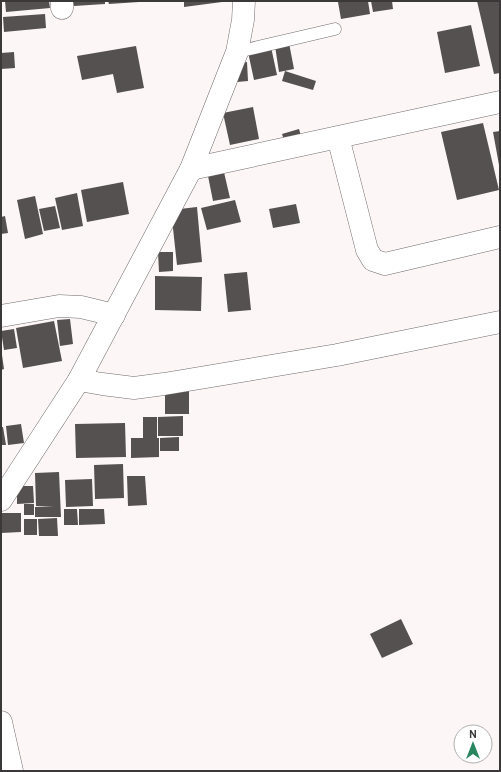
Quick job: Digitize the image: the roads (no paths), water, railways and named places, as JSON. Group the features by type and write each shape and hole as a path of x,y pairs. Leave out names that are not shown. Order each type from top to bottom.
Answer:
{"street":[{"path":"1,500 79,380 191,169 237,52 243,20 244,1"},
{"path":"191,169 500,102"},
{"path":"338,137 367,250 373,260 385,264 500,237"},
{"path":"1,316 59,306 81,307 114,315"},
{"path":"79,380 134,388 337,355 500,322"},
{"path":"1,722 12,771"}],"lane":[{"path":"237,52 335,29"}]}
